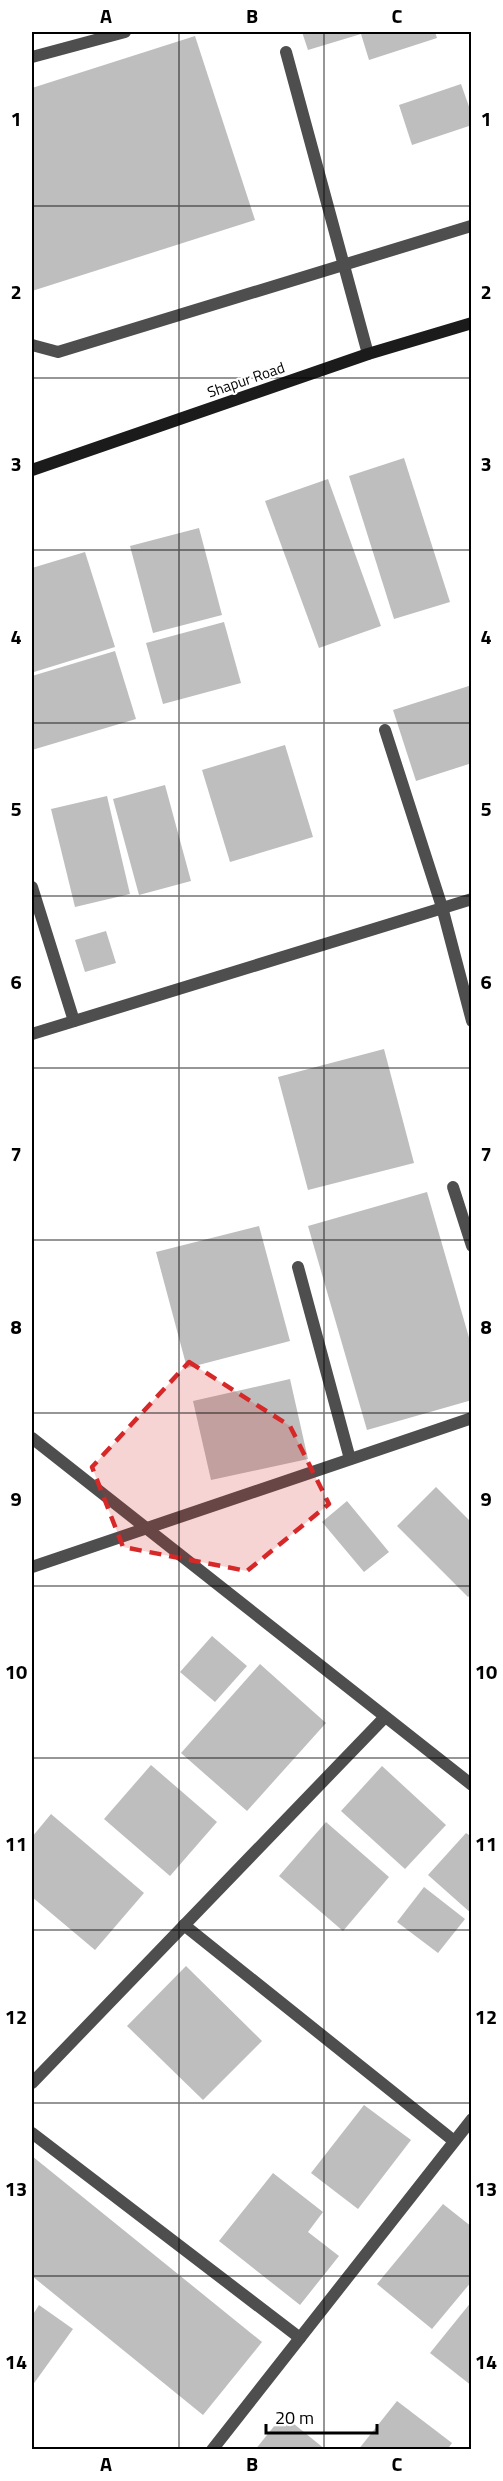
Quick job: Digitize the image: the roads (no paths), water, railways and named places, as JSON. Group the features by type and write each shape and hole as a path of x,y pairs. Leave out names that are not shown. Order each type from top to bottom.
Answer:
{"street":[{"path":"32,57 125,32"},
{"path":"286,52 368,354"},
{"path":"32,345 58,352 471,226"},
{"name":"Shapur Road","path":"32,470 368,354 471,323"},
{"path":"385,730 442,907 471,1021"},
{"path":"32,887 74,1022"},
{"path":"32,1034 471,899"},
{"path":"453,1187 471,1246"},
{"path":"298,1267 350,1459"},
{"path":"32,1567 471,1418"},
{"path":"32,1438 471,1785"},
{"path":"32,2084 385,1717"},
{"path":"184,1925 454,2141"},
{"path":"212,2450 471,2119"},
{"path":"32,2133 300,2338"}]}
